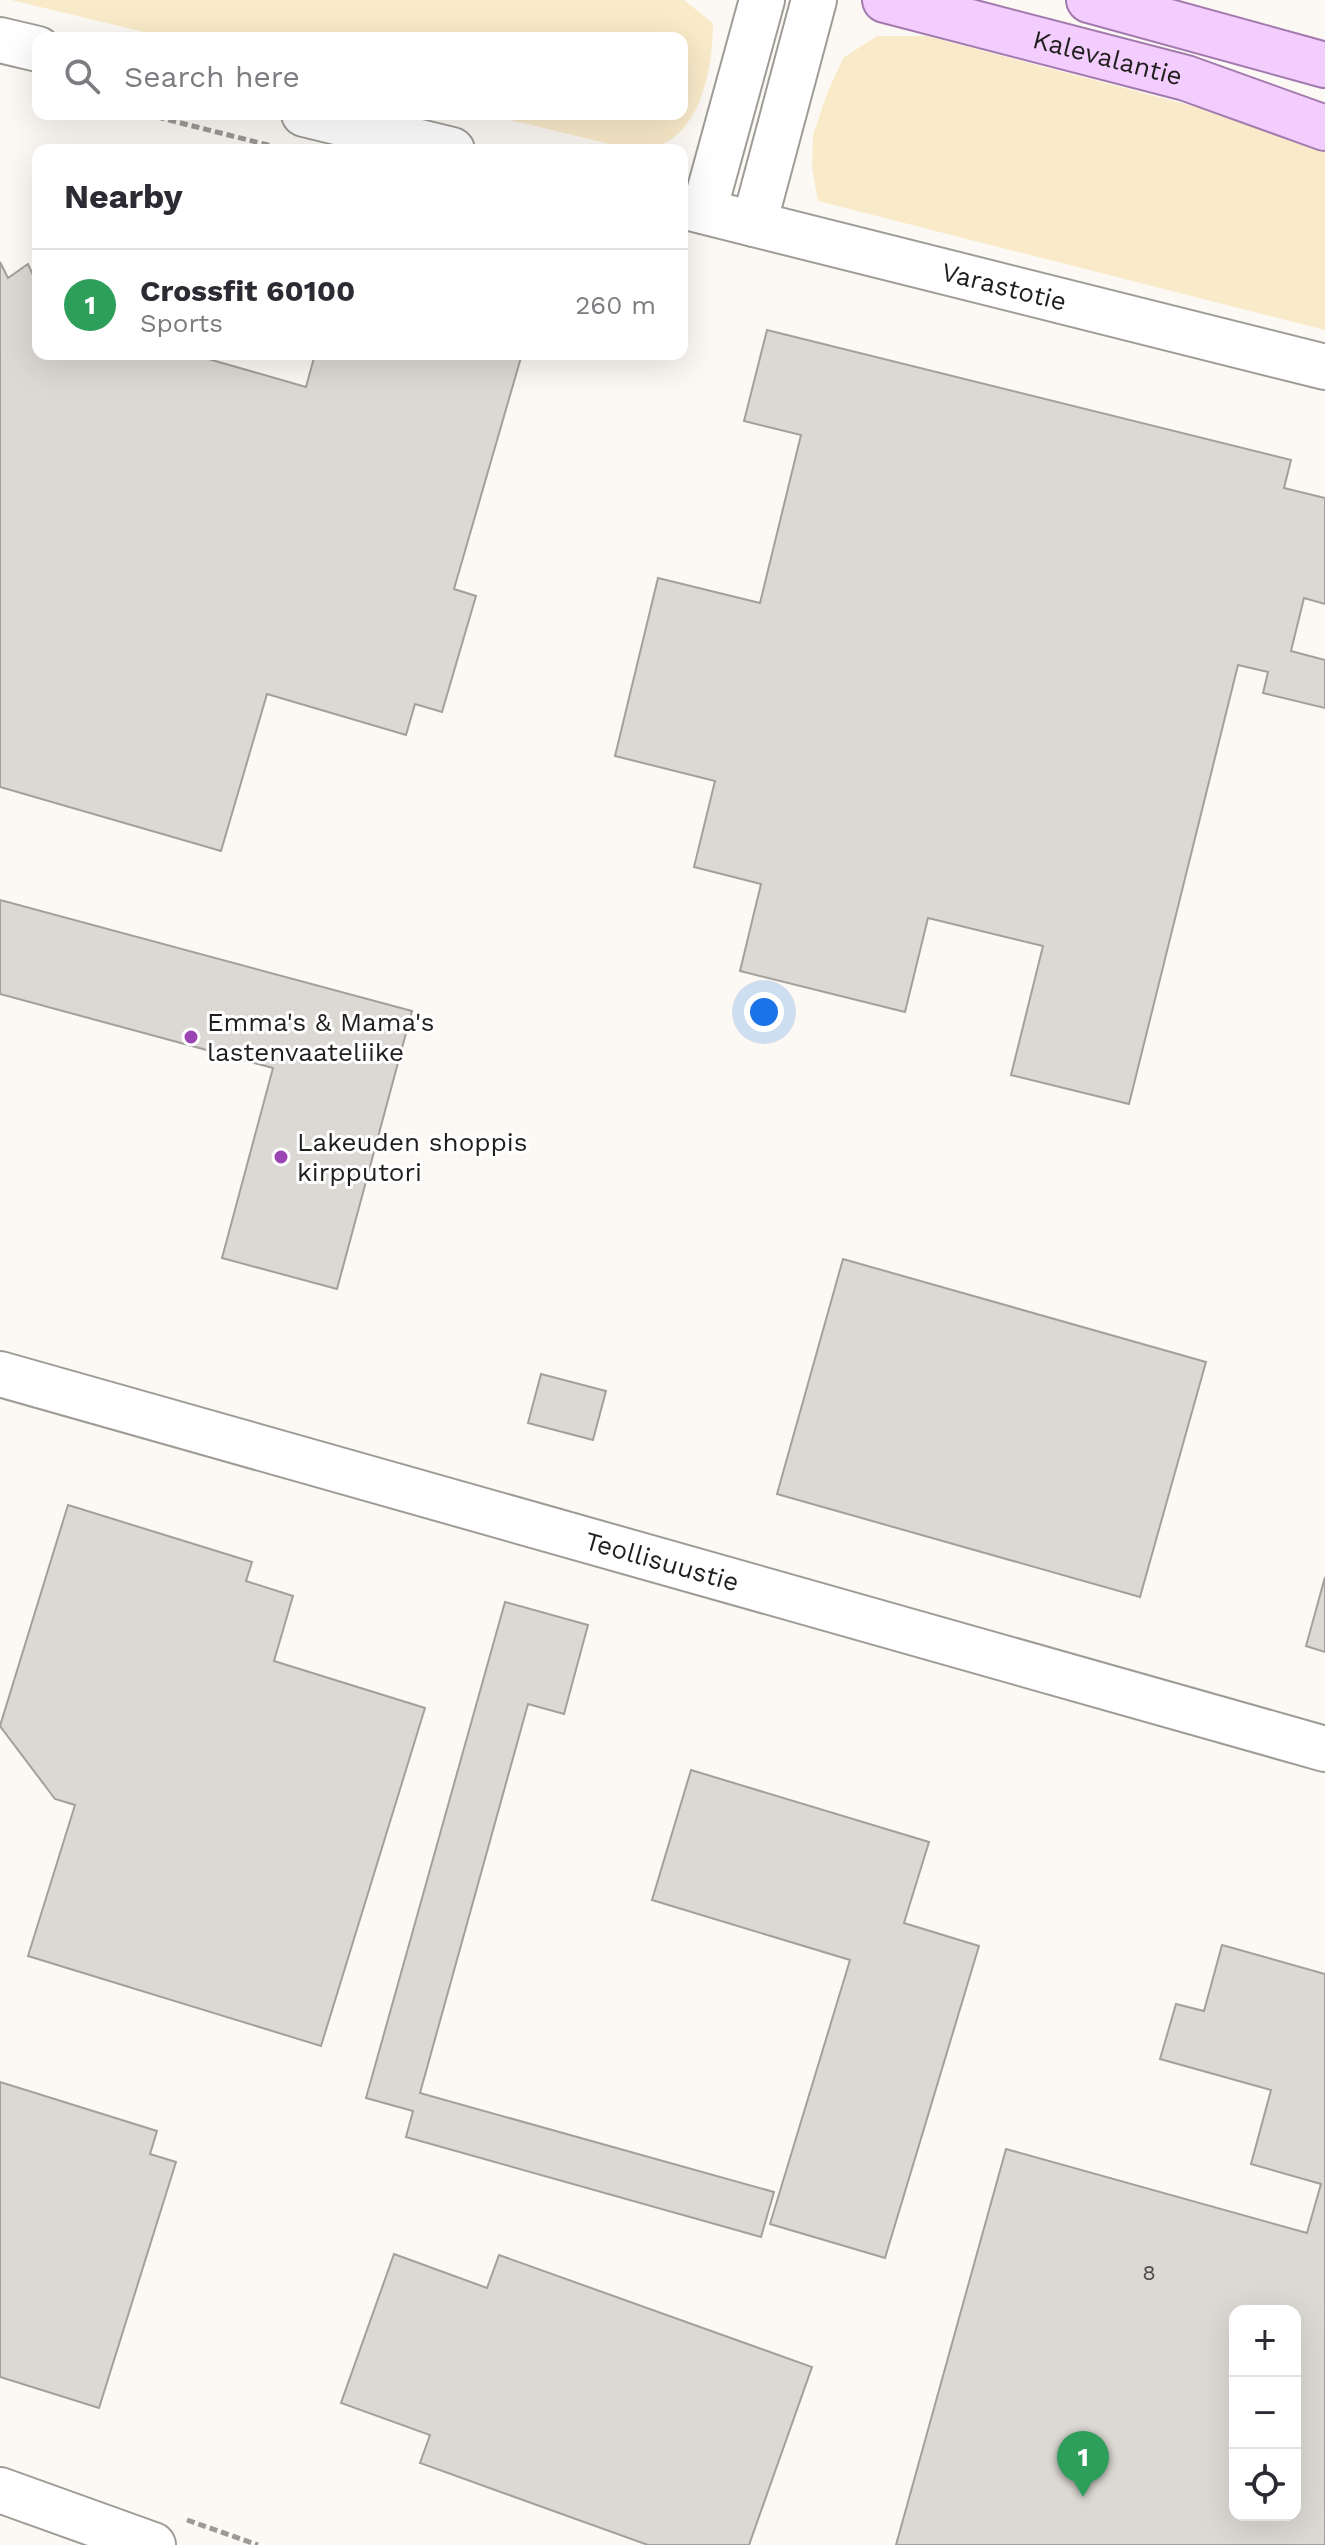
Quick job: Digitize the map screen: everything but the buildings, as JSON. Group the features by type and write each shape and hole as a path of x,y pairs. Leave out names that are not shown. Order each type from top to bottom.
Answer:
{"main road":[{"name":"Kalevalantie","path":"885,0 1186,78 1325,128"},
{"name":"Kalevalantie","path":"1089,0 1325,65"}],"street":[{"path":"693,208 762,0"},
{"path":"754,224 814,0"},
{"path":"0,40 32,48"},
{"path":"329,120 427,144"},
{"name":"Varastotie","path":"693,208 1325,367"},
{"name":"Teollisuustie","path":"0,1374 1325,1749"},
{"path":"0,2490 153,2545"}],"path":[{"path":"169,120 266,144"}],"shaded area":[{"path":"11,0 684,0 713,23 710,64 698,106 687,123 674,137 661,144 610,144 510,120 688,120 688,32 144,32"},
{"path":"877,36 927,36 1219,113 1325,146 1325,330 818,201 812,168 813,135 826,96 843,58"}],"place":[{"name":"Emma's & Mama's lastenvaateliike","path":"191,1037"},
{"name":"Lakeuden shoppis kirpputori","path":"281,1157"},
{"name":"Crossfit 60100","path":"1083,2497"}]}
